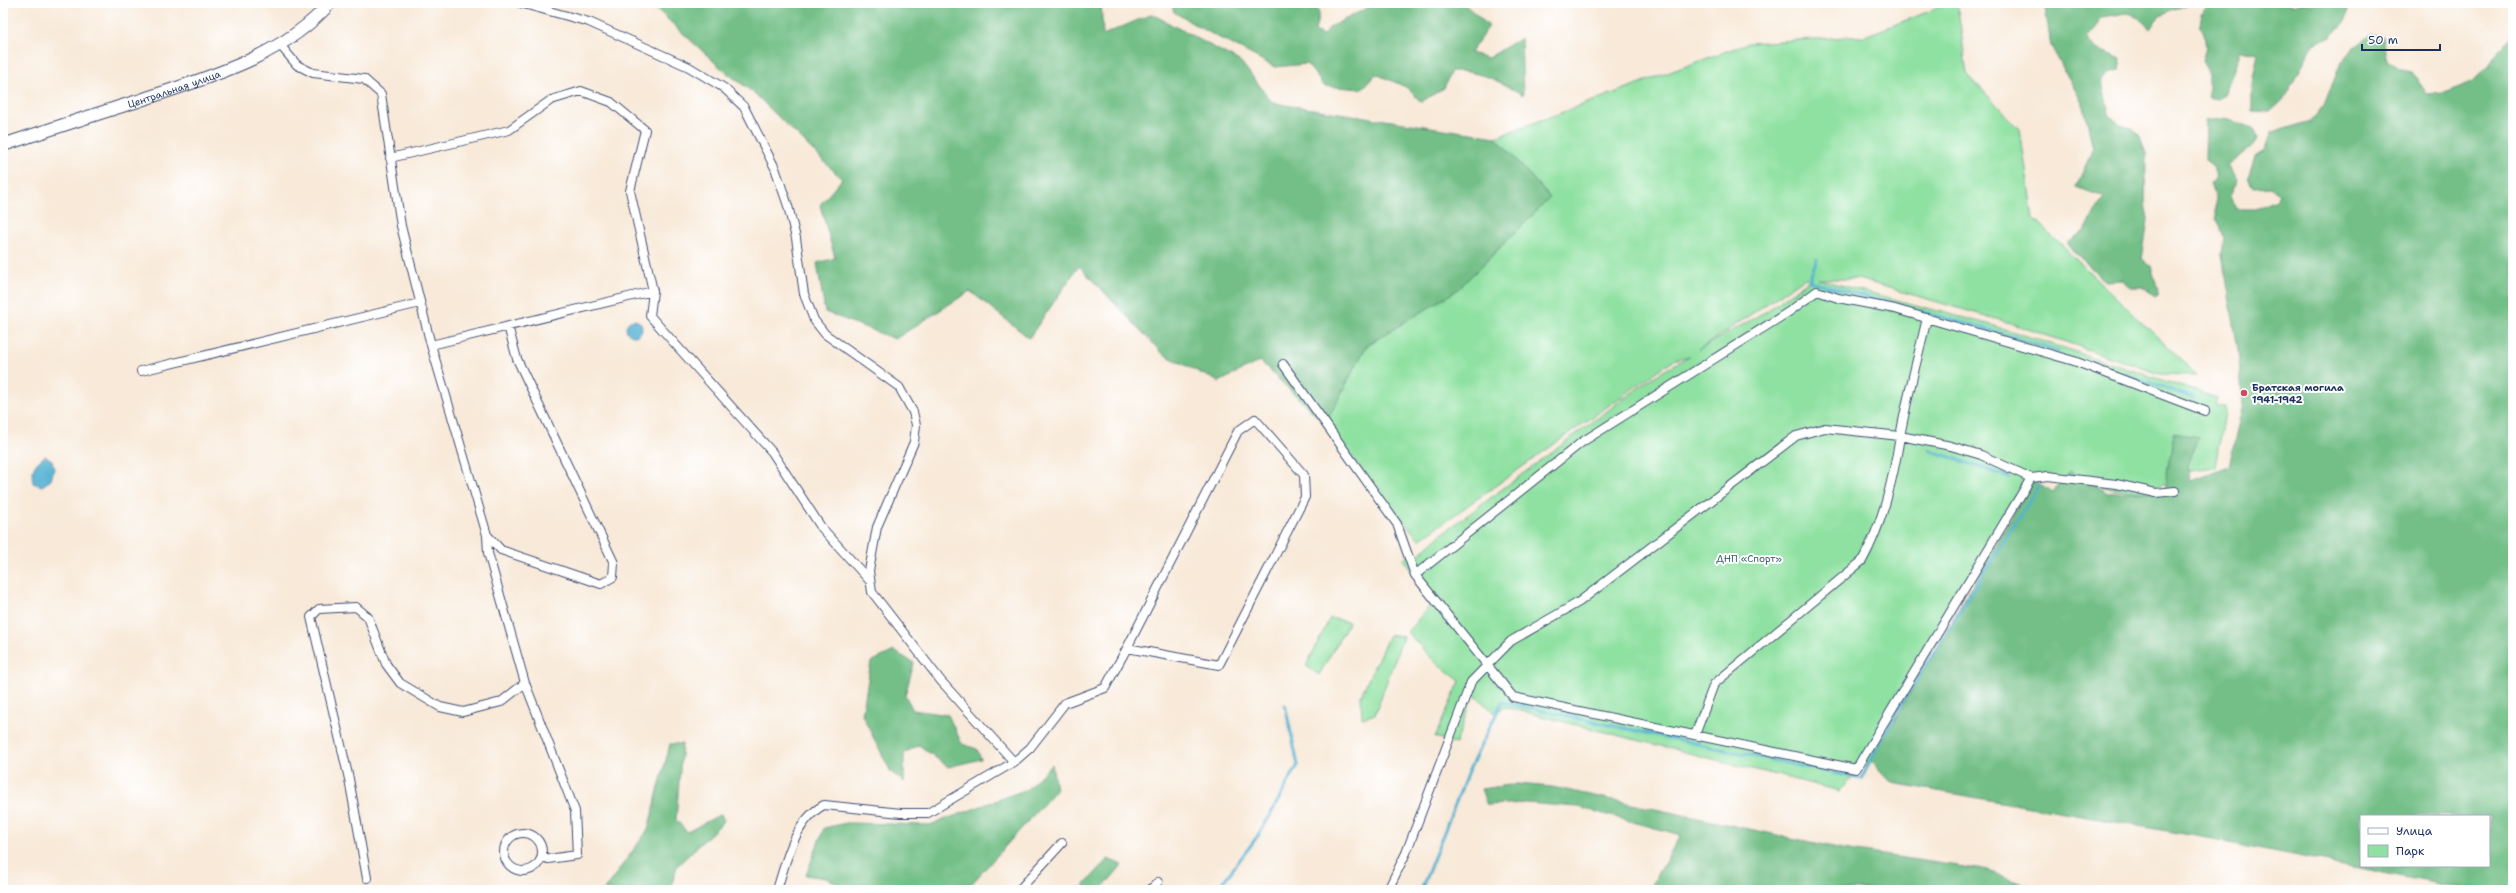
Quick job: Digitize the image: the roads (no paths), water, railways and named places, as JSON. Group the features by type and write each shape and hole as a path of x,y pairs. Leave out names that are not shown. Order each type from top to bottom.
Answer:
{"street":[{"name":"Центральная улица","path":"3,145 174,89 229,68 280,45 310,24 330,3"},
{"path":"520,3 589,22 689,67 724,88 744,107 775,168 788,206 796,238 804,294 814,320 825,334 899,387 913,412 916,425 914,442 877,527 869,580 872,592 941,681 1014,762"},
{"path":"280,45 297,65 312,73 364,79 381,94 401,226 431,344 487,535 488,553 525,683 575,811 578,855 548,859 542,855 540,842 536,838 525,833 519,834 509,840 504,850 507,862 511,867 524,872 536,867 542,855"},
{"path":"390,158 509,130 551,100 581,91 611,102 645,130 630,191 653,291 650,316 772,452 821,527 869,580"},
{"path":"431,344 653,291"},
{"path":"1415,575 1582,442 1790,311 1817,291 1838,298 1895,309 2074,361 2205,411"},
{"path":"141,371 420,303"},
{"path":"1695,735 1714,684 1862,561 1874,540 1898,458 1900,436 1927,318"},
{"path":"487,535 501,550 601,584 612,577 614,563 517,359 508,326"},
{"path":"1283,364 1396,524 1415,575 1513,697 1856,769 2030,478"},
{"path":"777,890 796,837 814,810 824,805 900,813 928,813 1014,762 1030,748 1065,703 1104,688 1127,648 1238,431 1255,419 1304,475 1305,497 1219,665 1127,648"},
{"path":"1388,890 1406,854 1471,682 1511,640 1579,602 1796,436 1825,428 1900,436 1951,446 1981,455 2030,478 2048,476 2116,484 2156,493 2175,490"},
{"path":"367,878 349,780 311,617 319,609 356,607 368,617 386,664 400,683 440,707 463,712 501,702 525,683"},
{"path":"1019,890 1062,843"},
{"path":"1150,890 1158,882"}],"water":[{"path":"631,320 637,320 642,325 640,334 637,336 631,336 626,331 626,325"},
{"path":"45,456 52,460 54,469 51,480 42,486 33,483 32,474 38,462"}],"waterway":[{"path":"1817,259 1809,281 2000,333 2058,352"},
{"path":"2096,365 2194,398"},
{"path":"1929,450 2009,477"},
{"path":"1421,890 1468,772 1502,702 1861,779 1897,711 2039,486"},
{"path":"1217,890 1260,833 1298,765 1285,705"}],"place":[{"name":"Братская могила 1941-1942","path":"2244,393"}],"park label":[{"name":"ДНП «Спорт»","path":"1749,558"}]}
